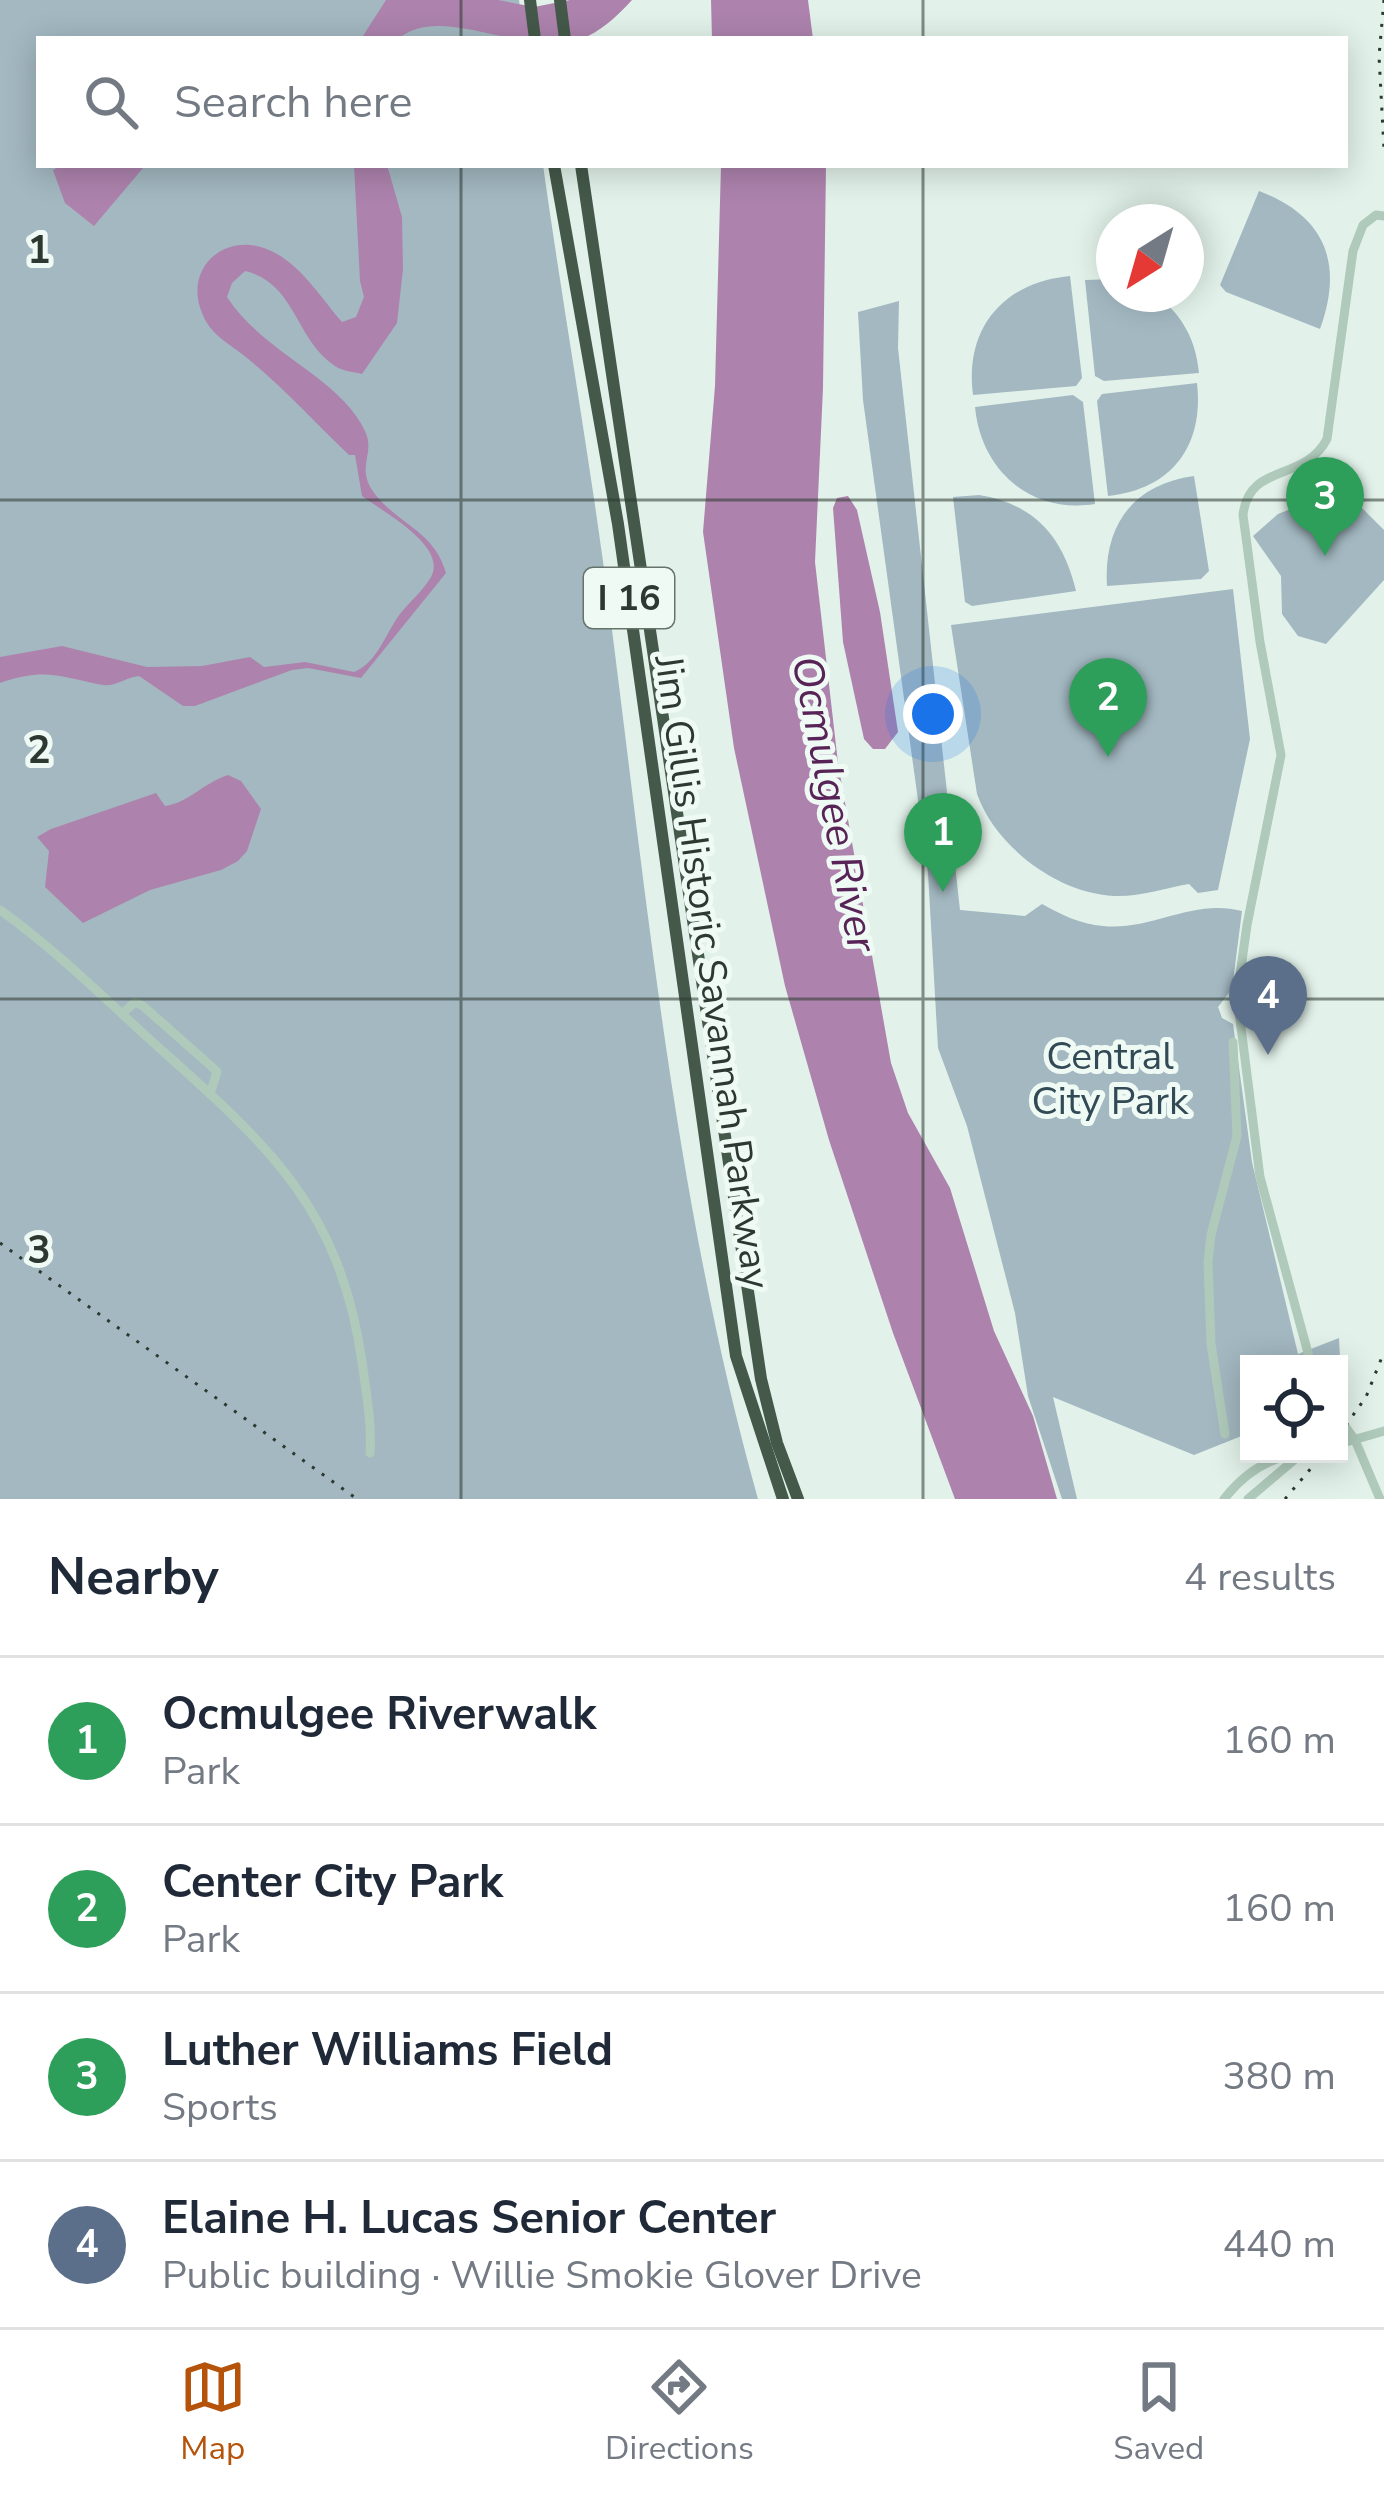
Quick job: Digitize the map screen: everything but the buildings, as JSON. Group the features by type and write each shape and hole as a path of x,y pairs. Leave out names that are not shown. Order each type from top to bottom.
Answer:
{"highway":[{"path":"530,0 535,36"},
{"path":"560,0 565,36"},
{"name":"Jim Gillis Historic Savannah Parkway","path":"555,168 622,547 736,1356 780,1495"},
{"name":"Jim Gillis Historic Savannah Parkway","path":"582,168 761,1379 798,1499"}],"street":[{"path":"1309,1355 1260,1177 1238,996 1247,925 1281,755 1243,515 1246,497 1256,484 1310,462 1327,439 1353,251 1364,224 1376,215 1384,216"},
{"path":"0,910 210,1094 281,1164 310,1204 337,1258 354,1315 370,1453"},
{"path":"122,1014 135,1002 143,1006 211,1066 217,1072 210,1094"},
{"path":"1225,1434 1211,1344 1208,1262 1237,1136 1233,1042"},
{"path":"1348,1430 1380,1499"},
{"path":"1348,1442 1384,1431"},
{"path":"1224,1499 1237,1483 1267,1463"},
{"path":"1248,1499 1290,1463"}],"green space":[{"path":"0,0 519,0 524,36 36,36 36,168 543,168 603,558 668,1060 706,1281 758,1499 0,1499"},
{"path":"1259,191 1300,214 1323,245 1330,283 1320,329 1226,292 1220,285"},
{"path":"1070,276 1082,378 1076,386 973,395 975,349 993,313 1026,288"},
{"path":"1085,280 1096,280 1096,312 1175,312 1191,339 1199,373 1104,381 1095,376"},
{"name":"Central City Park","path":"899,301 898,348 960,910 1025,916 1042,904 1103,926 1138,924 1206,909 1242,911 1232,989 1218,1007 1222,1018 1233,1024 1252,1162 1298,1354 1339,1338 1340,1355 1240,1355 1240,1437 1194,1455 1053,1397 1077,1499 1062,1499 1028,1396 1015,1313 967,1126 938,1048 928,873 863,400 858,312"},
{"path":"1197,383 1195,426 1179,460 1150,484 1108,496 1097,401 1102,394"},
{"path":"1073,395 1083,402 1095,504 1050,502 1030,495 999,468 979,430 975,407"},
{"path":"1194,476 1209,571 1201,579 1107,586 1110,545 1126,512 1154,488"},
{"path":"1329,494 1355,501 1384,530 1384,580 1326,644 1298,636 1282,614 1281,576 1253,536 1278,514"},
{"path":"979,495 1016,506 1044,526 1063,554 1076,591 972,606 965,602 953,497"},
{"path":"1233,589 1250,739 1218,890 1198,893 1189,884 1114,896 1071,886 1031,864 998,832 977,794 951,625"}],"water":[{"path":"386,0 498,0 534,7 570,0 632,0 588,36 499,36 438,26 404,36 363,36"},
{"path":"711,0 808,0 813,36 712,36"},
{"path":"143,168 94,226 65,203 53,170"},
{"path":"354,168 388,168 402,217 397,323 362,374 338,368 322,355 285,299 262,277 245,271 232,283 227,297 261,335 353,412 368,440 366,471 372,489 435,549 446,573 361,678 308,668 292,670 195,706 183,706 139,676 108,685 41,674 0,683 0,657 62,646 147,667 202,666 250,657 264,667 305,662 354,672 375,655 400,614 431,577 430,554 411,531 362,496 355,455 349,455 215,333 198,296 198,281 212,257 238,245 269,250 291,263 342,322 356,317 364,297"},
{"name":"Ocmulgee River","path":"721,168 826,168 815,562 838,763 891,1063 908,1113 950,1188 994,1331 1033,1416 1057,1499 955,1499 829,1140 785,986 734,748 703,532 715,386"},
{"path":"848,496 857,510 880,612 898,732 885,749 873,749 864,739 843,642 833,508 837,498"},
{"path":"228,775 241,781 261,809 247,851 238,861 150,890 83,923 45,887 49,851 37,837 156,793 165,806 173,804"}],"railway":[{"path":"1384,0 1379,56 1384,149"},
{"path":"0,1243 357,1499"},
{"path":"1348,1422 1366,1397 1382,1357"},
{"path":"1285,1499 1315,1463"}],"place":[{"name":"Luther Williams Field","path":"1325,556"},
{"name":"Center City Park","path":"1108,757"},
{"name":"Ocmulgee Riverwalk","path":"943,892"},
{"name":"Elaine H. Lucas Senior Center","path":"1268,1055"}]}
